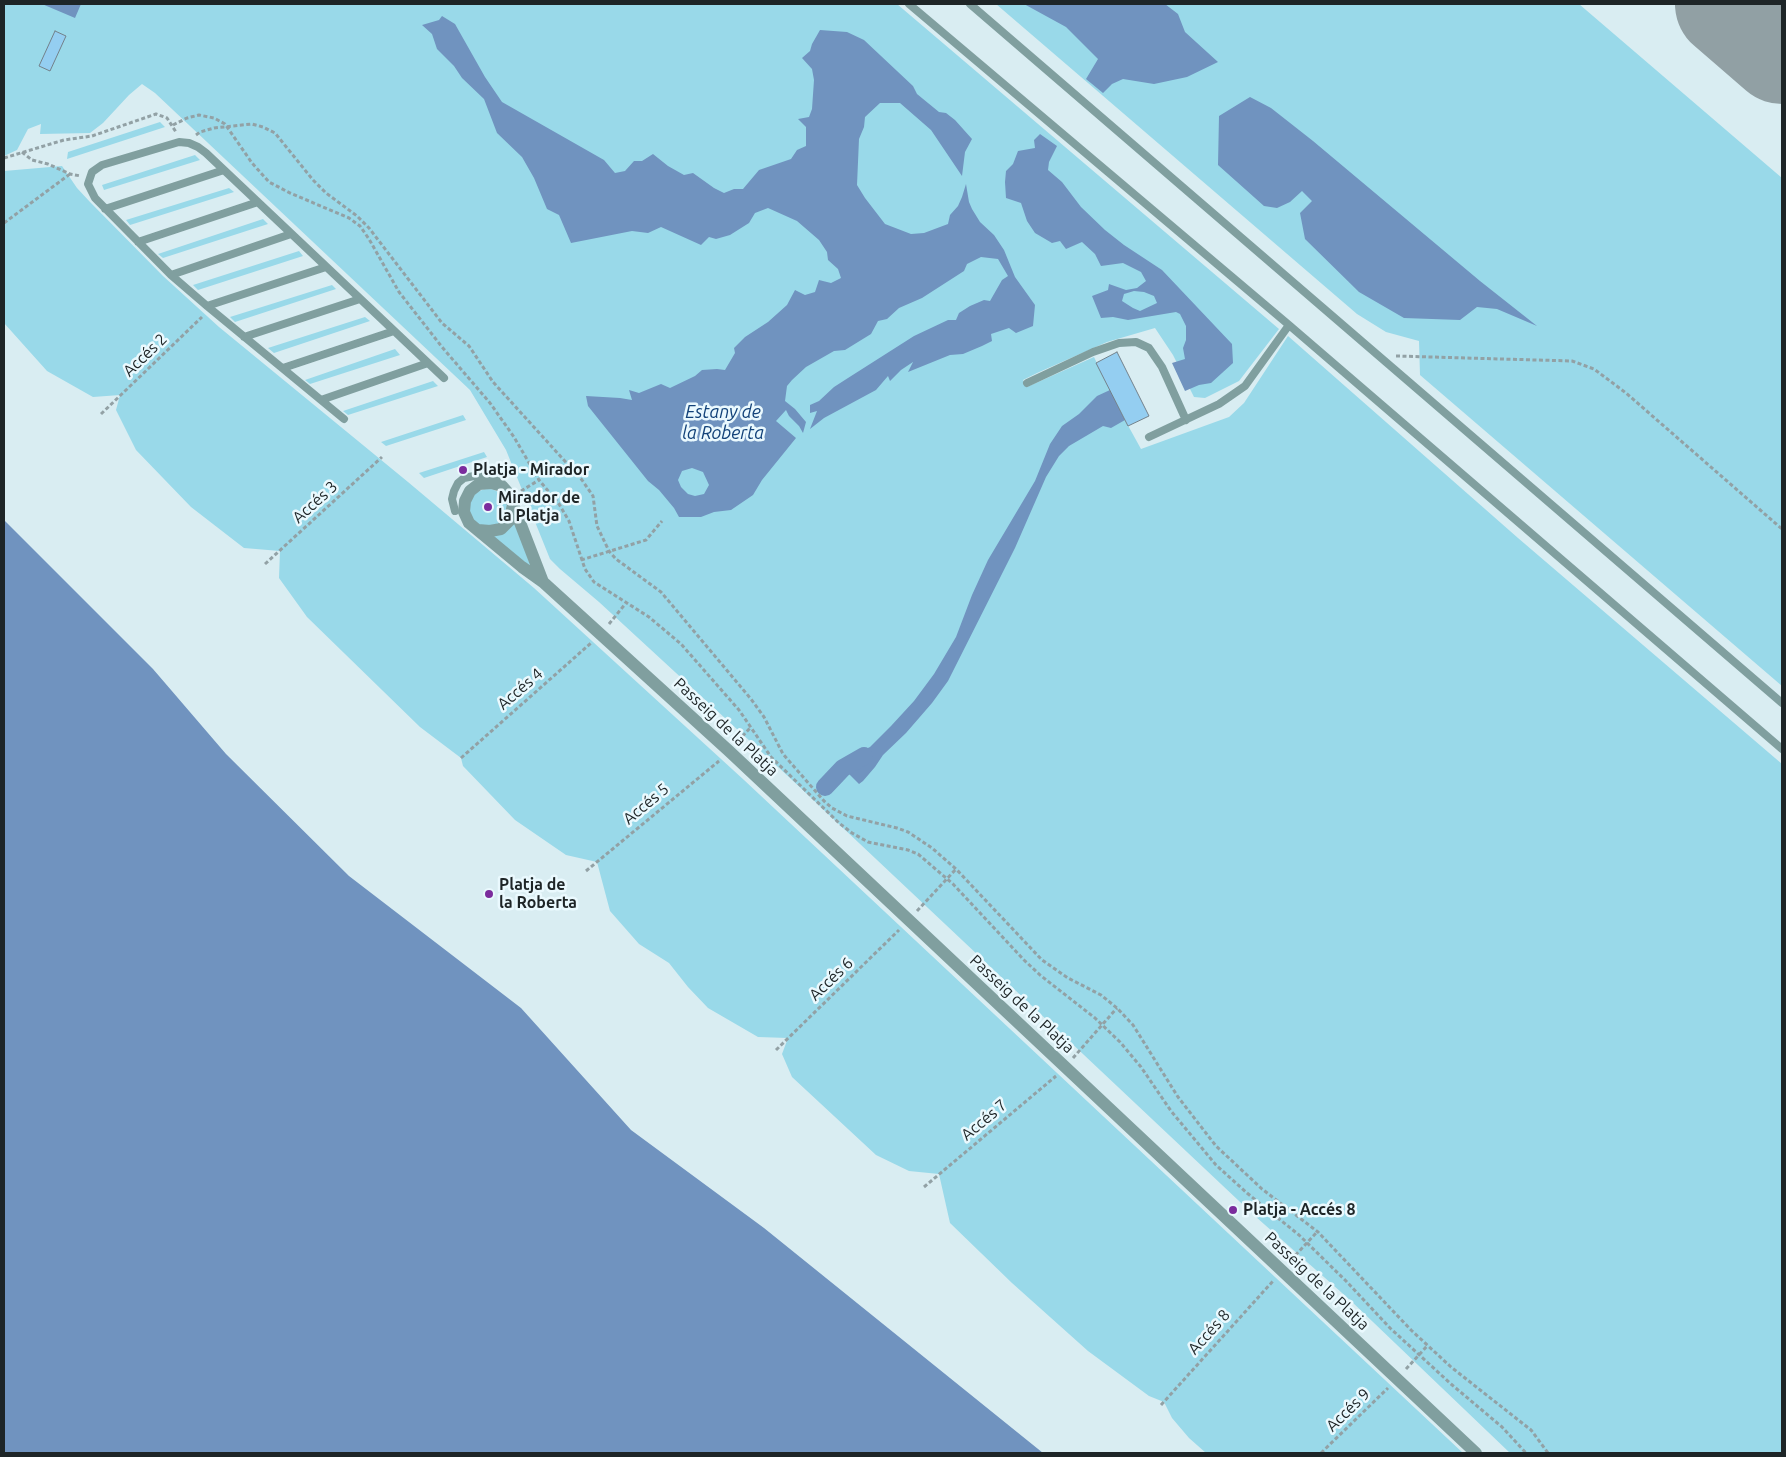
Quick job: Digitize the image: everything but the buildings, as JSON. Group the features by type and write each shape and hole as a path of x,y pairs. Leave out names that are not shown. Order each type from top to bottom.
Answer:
{"street":[{"name":"Passeig de la Platja","path":"543,582 515,498 502,486 491,483 479,484 470,491 465,501 464,512 469,523 543,582 743,765 1476,1453"},
{"path":"478,530 496,530 506,524 511,516 515,498"}],"lane":[{"path":"909,4 1289,325 1782,749"},
{"path":"970,4 1782,703"},
{"path":"344,419 244,337 207,310 171,275 105,209 90,191 88,184 92,172 102,165 180,142 189,143 206,153 444,378"},
{"path":"105,209 224,170"},
{"path":"138,242 258,202"},
{"path":"171,275 291,234"},
{"path":"207,310 326,267"},
{"path":"244,337 360,298"},
{"path":"1149,437 1220,404 1245,386 1289,325"},
{"path":"282,368 394,331"},
{"path":"1027,384 1093,352 1119,343 1136,342 1149,348 1162,367 1186,420"},
{"path":"321,400 428,363"},
{"path":"455,511 452,499 454,491 458,483 464,478 484,474 503,477"}],"path":[{"path":"4,158 64,140 92,136 156,114 162,115 173,125 180,142"},
{"path":"173,125 187,118 199,115 214,118 228,126 252,163 268,182 349,218 365,233 399,292 442,347 490,403 514,437 539,480 564,510 581,560 588,575 594,582 656,623 681,644 739,710 771,757 852,833 868,842 908,850 918,854 948,878 1024,960 1102,1025 1130,1054 1180,1124 1216,1166 1308,1243 1419,1355 1502,1427 1526,1453"},
{"path":"189,143 200,132 228,126 252,124 275,133 326,193 357,216 369,228 442,323 469,346 493,382 589,488 593,496 597,526 609,551 622,564 661,592 751,699 764,717 784,754 824,801 847,816 908,832 932,848 956,869 1042,960 1068,978 1101,995 1117,1008 1133,1025 1178,1097 1216,1146 1262,1189 1318,1232 1392,1312 1470,1382 1531,1430 1548,1453"},
{"path":"22,152 32,160 48,164 70,174 89,177"},
{"path":"4,223 70,174"},
{"name":"Accés 2","path":"101,414 207,310"},
{"path":"1378,355 1572,361 1594,369 1626,393 1782,529"},
{"name":"Accés 3","path":"265,564 382,457"},
{"path":"515,498 539,480"},
{"path":"581,560 646,540 662,521"},
{"path":"605,628 626,604"},
{"name":"Accés 4","path":"461,758 596,639"},
{"path":"734,745 751,727"},
{"name":"Accés 5","path":"586,871 723,757"},
{"path":"914,914 956,869"},
{"name":"Accés 6","path":"776,1050 904,926"},
{"path":"1070,1061 1117,1008"},
{"name":"Accés 7","path":"924,1187 1060,1072"},
{"path":"1287,1265 1318,1232"},
{"name":"Accés 8","path":"1161,1405 1276,1276"},
{"path":"1402,1373 1428,1345"},
{"name":"Accés 9","path":"1321,1453 1392,1384"}],"shaded area":[{"path":"4,4 897,4 1279,329 1239,381 1205,398 1194,397 1173,355 1155,328 1107,342 1037,373 1023,380 1027,387 1094,357 1110,390 1106,409 1125,420 1141,449 1229,417 1244,403 1288,336 1518,538 1782,764 1782,1453 1510,1453 1350,1300 1256,1217 790,778 550,559 506,450 470,390 155,93 142,84 103,123 90,133 40,134 41,124 28,129 17,150 4,156"},
{"path":"996,4 1579,4 1782,178 1782,686 1420,375 1419,341 1386,332 1357,314"},
{"path":"160,122 165,127 67,159 68,152"},
{"path":"195,155 200,160 104,190 102,185"},
{"path":"62,166 77,188 163,276 219,327 534,588 744,780 1463,1453 1206,1453 1189,1438 1172,1418 1164,1402 1149,1396 1088,1351 1012,1283 950,1223 939,1174 909,1171 876,1155 792,1077 782,1054 788,1038 758,1037 708,1008 669,963 639,944 610,911 597,862 566,855 515,820 463,766 461,758 420,727 307,617 279,578 280,551 244,548 191,507 136,450 116,410 120,395 93,397 47,371 4,323 4,171"},
{"path":"229,188 234,192 130,225 126,220"},
{"path":"263,219 268,224 163,258 158,254"},
{"path":"299,251 303,256 198,290 193,285"},
{"path":"332,285 336,289 235,322 230,317"},
{"path":"365,317 370,321 274,353 268,348"},
{"path":"395,349 400,355 310,384 305,380"},
{"path":"433,381 438,386 348,415 343,411"},
{"path":"463,415 466,420 386,446 381,442"},
{"path":"484,452 487,457 424,478 419,473"},
{"path":"488,489 502,494 507,508 502,522 488,527 474,522 469,508 474,494"},
{"path":"515,522 531,567 495,539 494,535"}],"water":[{"path":"42,4 81,4 75,18"},
{"path":"1024,4 1165,4 1178,14 1185,32 1218,62 1187,77 1154,84 1123,79 1112,84 1103,93 1086,79 1098,59 1066,27"},
{"name":"Estany de la Roberta","path":"442,16 455,24 485,77 502,102 604,160 615,173 625,171 634,161 642,161 653,154 668,166 684,175 693,173 724,193 734,189 743,189 759,170 791,159 797,150 806,146 806,127 798,119 809,117 812,109 814,80 812,69 802,58 810,51 820,30 847,32 864,40 913,86 917,94 939,112 946,113 955,120 972,139 965,152 962,176 931,130 900,103 880,103 865,117 864,127 859,139 857,185 885,224 911,234 924,233 948,224 950,215 958,206 966,184 972,209 980,222 994,235 1004,250 1015,277 1035,305 1033,326 1016,333 1009,328 991,334 992,341 982,346 963,354 950,355 908,372 913,362 890,381 888,376 876,390 824,418 810,429 817,411 810,413 810,405 819,401 834,387 914,336 948,320 956,320 959,313 970,306 984,300 990,301 1002,280 1008,276 998,259 981,257 967,264 964,271 922,298 899,308 887,319 878,321 871,334 845,350 834,351 806,367 792,380 787,386 785,401 806,422 803,433 786,410 776,421 796,438 762,480 753,495 731,510 714,512 701,517 679,517 674,508 659,490 648,481 588,406 586,396 632,400 629,390 639,393 661,384 670,388 695,376 702,370 725,370 735,353 734,348 745,337 768,322 787,305 795,290 805,295 815,292 819,280 831,283 841,278 838,269 828,260 827,252 819,240 797,221 768,208 755,213 749,223 730,235 716,239 709,237 701,245 661,227 648,233 632,231 571,243 559,215 547,209 534,178 522,157 497,133 484,99 462,78 454,66 437,49 432,34 422,25 439,20","holes":["692,468 703,472 709,485 704,494 695,496 688,494 681,487 678,480 682,471"]},
{"path":"1250,97 1271,108 1313,141 1480,281 1537,326 1497,309 1477,307 1460,320 1404,318 1359,292 1305,239 1300,213 1312,201 1302,191 1290,202 1277,208 1264,206 1218,165 1219,116"},
{"path":"1040,134 1057,146 1049,162 1048,170 1062,182 1081,207 1124,245 1162,270 1232,344 1233,363 1211,383 1199,385 1185,391 1172,363 1185,359 1183,348 1186,340 1186,326 1180,314 1176,312 1128,320 1113,317 1101,318 1092,296 1108,290 1109,284 1126,290 1137,288 1146,281 1141,272 1123,263 1101,266 1095,254 1082,242 1066,249 1060,241 1052,243 1035,233 1027,221 1021,203 1006,198 1006,171 1013,164 1018,151 1035,148 1034,140","holes":["1134,291 1154,296 1157,303 1140,311 1122,301 1124,294"]},
{"path":"1110,390 1125,420 1111,428 1103,426 1069,446 1059,456 1046,477 1015,548 948,681 932,703 906,733 883,755 859,784 843,768 853,755 870,747 891,726 914,701 934,674 956,637 988,560 1035,481 1050,444 1062,426 1079,414 1097,396"},
{"path":"4,520 153,669 226,754 349,876 521,1008 631,1130 764,1228 1043,1453 4,1453"}],"waterway":[{"path":"825,787 843,768 864,756"}],"taxiway":[{"path":"1733,4 1782,47"}],"runway":[{"path":"1730,4 1782,49"}],"place":[{"name":"Platja - Mirador","path":"463,470"},
{"name":"Mirador de la Platja","path":"488,507"},
{"name":"Platja de la Roberta","path":"489,894"},
{"name":"Platja - Accés 8","path":"1233,1210"}]}
